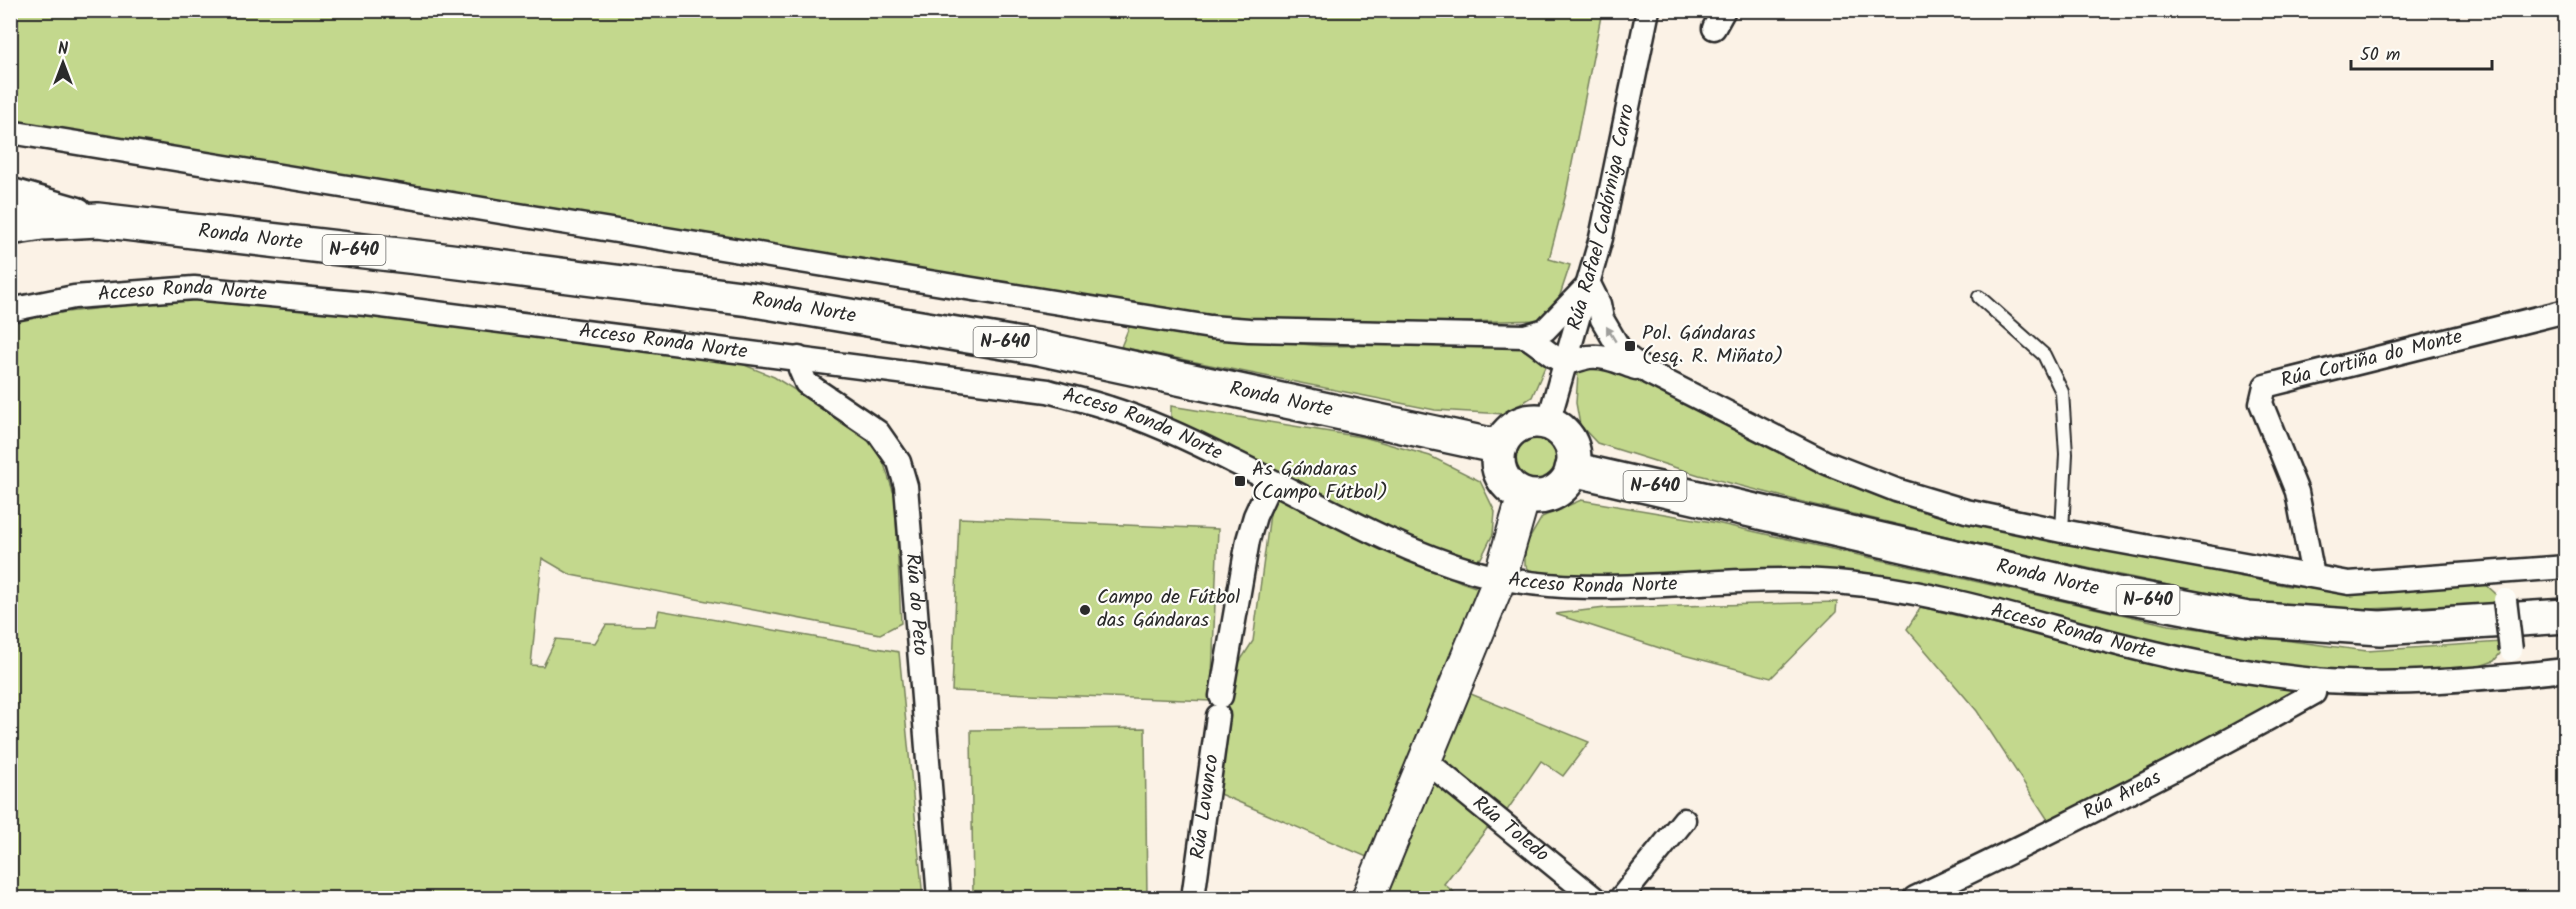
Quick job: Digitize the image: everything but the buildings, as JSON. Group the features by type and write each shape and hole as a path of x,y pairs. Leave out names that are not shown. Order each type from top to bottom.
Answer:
{"highway":[{"name":"Ronda Norte","path":"10,195 98,220 451,261 761,301 1039,348 1500,447"},
{"name":"Ronda Norte","path":"10,228 98,220"},
{"path":"1530,422 1548,423 1558,428 1566,436 1574,457 1572,469 1567,480 1559,489 1542,495 1524,495 1514,489 1500,471 1498,459 1500,447 1513,428 1530,422"},
{"name":"Ronda Norte","path":"1572,469 2117,594 2248,619 2380,628 2565,616"}],"main road":[{"path":"1368,898 1500,578 1524,495"}],"street":[{"name":"Rúa Rafael Cadórniga Carro","path":"1548,423 1588,284 1618,158 1648,10"},
{"path":"10,132 1210,327 1249,330 1525,336 1545,330 1588,284 1599,304 1602,319 1622,353 1649,373"},
{"name":"Acceso Ronda Norte","path":"10,310 74,297 195,288 366,304 799,358 1048,392 1111,408 1178,435 1357,526 1412,551 1500,578 1548,585 1835,582 1957,602 2195,662 2316,680 2407,682 2512,676 2565,670"},
{"name":"Rúa Cortiña do Monte","path":"2313,576 2297,492 2261,403 2265,386 2565,311"},
{"path":"1525,336 1539,343 1556,358 1567,362 1591,357 1605,358 1649,373 1846,471 1896,490 1966,511 2062,531 2349,583 2565,567"},
{"name":"Rúa do Peto","path":"799,358 800,369 806,383 878,432 899,462 906,486 939,898"},
{"name":"Rúa Lavanco","path":"1193,898 1219,706 1248,540 1255,516 1271,481"},
{"path":"2502,572 2512,676"},
{"name":"Rúa Areas","path":"1915,898 2005,856 2221,746 2314,693 2316,680"},
{"name":"Rúa Toledo","path":"1425,760 1594,898"},
{"path":"1621,898 1684,820"}],"lane":[{"path":"1979,297 2044,356 2062,392 2066,454 2062,531"}],"green space":[{"path":"10,11 1602,11 1566,194 1549,259 1570,265 1558,301 1540,320 1341,325 1256,322 607,220 11,120"},
{"path":"181,299 326,311 732,360 774,377 861,431 883,461 895,497 901,623 880,634 571,575 542,558 531,665 543,666 556,639 595,643 606,625 655,626 659,610 899,652 923,898 12,898 10,321 32,316"},
{"path":"1129,327 1322,346 1515,344 1540,349 1545,367 1532,397 1505,414 1435,410 1121,347"},
{"path":"1609,362 1825,476 1894,503 2019,532 2288,586 2362,591 2484,583 2495,593 2498,603 2368,609 2253,603 2026,555 1699,475 1597,443 1580,425 1576,403 1578,373 1585,366"},
{"path":"1171,406 1367,438 1430,456 1480,481 1495,512 1493,534 1481,558 1472,560 1439,552 1171,421"},
{"path":"1536,436 1552,443 1559,459 1552,475 1536,482 1520,475 1513,459 1520,443"},
{"path":"1281,498 1461,582 1481,589 1374,860 1215,792 1233,672 1253,641 1272,499"},
{"path":"1581,500 1712,522 2169,625 2367,651 2501,642 2502,651 2494,661 2450,672 2373,673 2249,662 2162,645 1986,601 1641,578 1534,575 1525,565 1525,546 1542,517"},
{"name":"Campo de Fútbol das Gándaras","path":"959,518 1218,529 1211,701 952,691"},
{"path":"1837,602 1836,612 1771,678 1672,652 1555,614 1605,608"},
{"path":"1921,607 2093,648 2290,686 2295,693 2048,820 1977,711 1907,629"},
{"path":"1466,692 1589,742 1563,776 1541,761 1506,812 1438,759"},
{"path":"1145,728 1147,898 973,898 971,730"},
{"path":"1425,780 1436,780 1489,826 1444,884 1461,898 1380,898"}],"place":[{"name":"Pol. Gándaras (esq. R. Miñato)","path":"1630,346"},
{"name":"As Gándaras (Campo Fútbol)","path":"1240,481"},
{"name":"Campo de Fútbol das Gándaras","path":"1085,610"}]}
